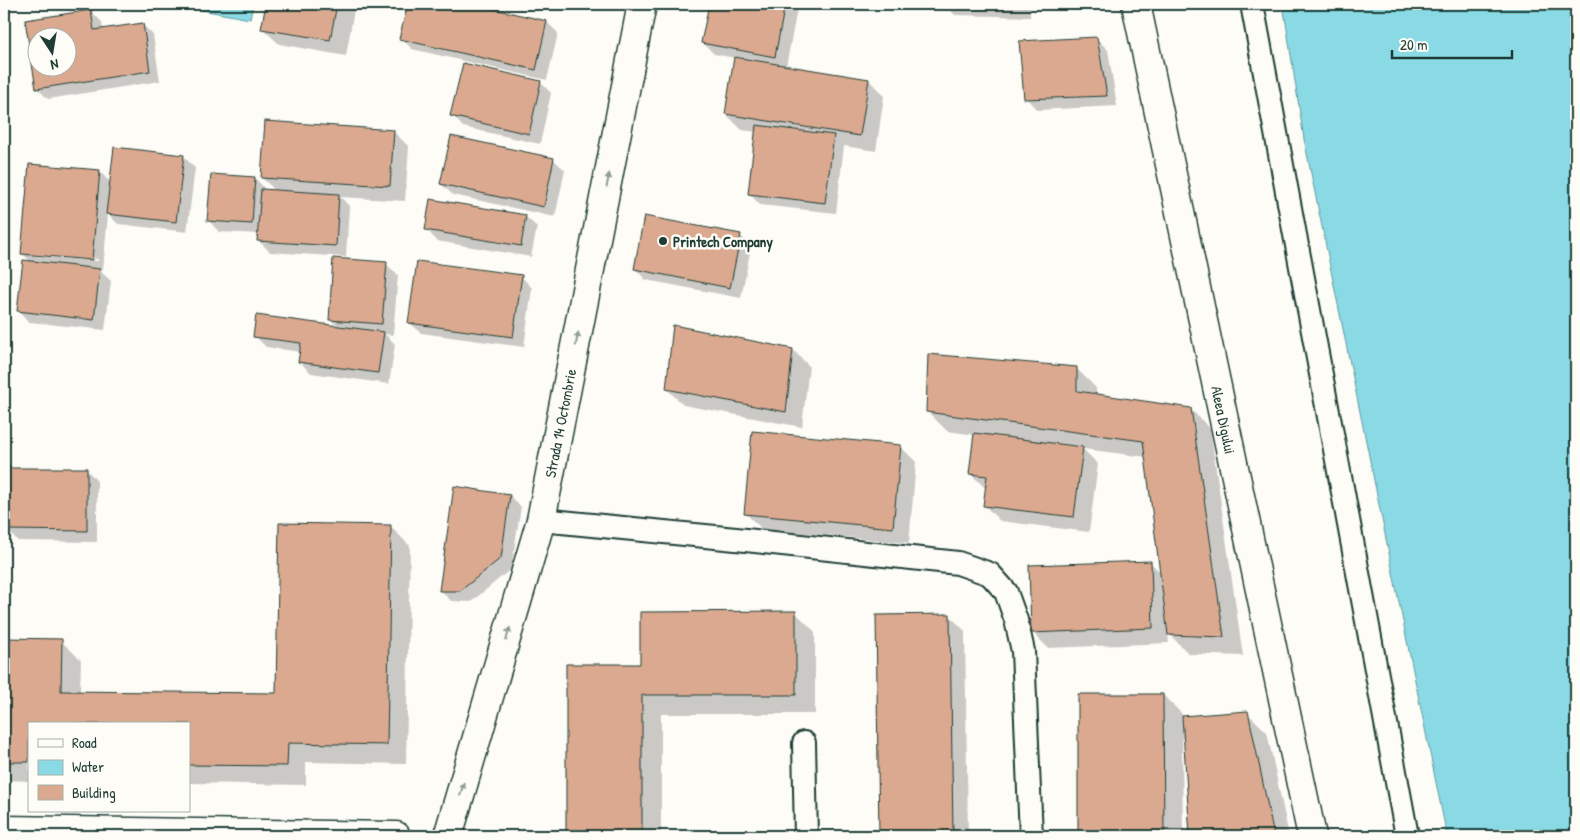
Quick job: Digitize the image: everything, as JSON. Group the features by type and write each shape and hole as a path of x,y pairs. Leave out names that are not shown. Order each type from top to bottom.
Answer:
{"street":[{"name":"Strada 14 Octombrie","path":"448,836 541,520 642,4"},
{"name":"Aleea Digului","path":"1136,4 1312,836"},
{"path":"4,830 396,836"}],"lane":[{"path":"1252,4 1407,836"},
{"path":"541,520 958,563 990,574 1006,592 1016,620 1023,651 1031,836"},
{"path":"804,743 806,836"}],"water":[{"path":"169,4 253,4 250,19"},
{"path":"1283,4 1576,4 1576,836 1447,836 1304,139"}],"building":[{"path":"266,4 337,4 330,40 261,29"},
{"path":"408,4 472,4 547,21 536,70 399,39"},
{"path":"709,4 785,4 775,57 701,43"},
{"path":"91,10 94,30 143,23 150,71 36,89 34,78 78,78 78,28 28,28 28,39 25,20"},
{"path":"1097,37 1107,96 1024,99 1019,41"},
{"path":"734,57 869,79 860,136 725,114"},
{"path":"463,63 541,81 529,134 450,116"},
{"path":"265,121 394,130 390,186 261,178"},
{"path":"756,125 834,135 825,203 748,194"},
{"path":"451,136 554,158 544,207 440,184"},
{"path":"114,147 184,155 176,222 106,214"},
{"path":"29,164 100,170 92,260 21,254"},
{"path":"211,174 255,177 252,224 207,221"},
{"path":"261,189 339,194 336,246 257,241"},
{"path":"430,199 526,215 521,246 425,230"},
{"path":"644,216 741,234 730,288 634,269"},
{"path":"333,258 387,262 382,324 329,320"},
{"path":"23,260 100,269 94,320 17,311"},
{"path":"417,261 522,275 513,337 408,323"},
{"path":"256,315 384,332 378,373 298,362 301,343 253,337"},
{"path":"673,325 793,349 786,412 666,389"},
{"path":"928,354 1077,367 1077,391 1191,408 1224,637 1168,635 1143,441 926,412"},
{"path":"752,431 901,445 893,528 744,514"},
{"path":"974,433 1083,447 1074,517 983,506 987,476 969,474"},
{"path":"6,468 87,468 87,531 6,530"},
{"path":"454,486 510,495 501,558 460,591 439,591"},
{"path":"279,523 391,525 387,745 288,743 287,766 190,765 190,722 28,722 28,762 4,762 4,638 62,639 61,691 276,693"},
{"path":"1151,561 1153,628 1031,633 1029,565"},
{"path":"796,611 796,695 642,695 642,836 566,836 566,664 640,664 640,612"},
{"path":"950,614 953,836 879,836 876,615"},
{"path":"1078,694 1163,694 1164,836 1078,836"},
{"path":"1248,711 1274,836 1190,836 1182,716"}],"place":[{"name":"Printech Company","path":"663,241"}]}
